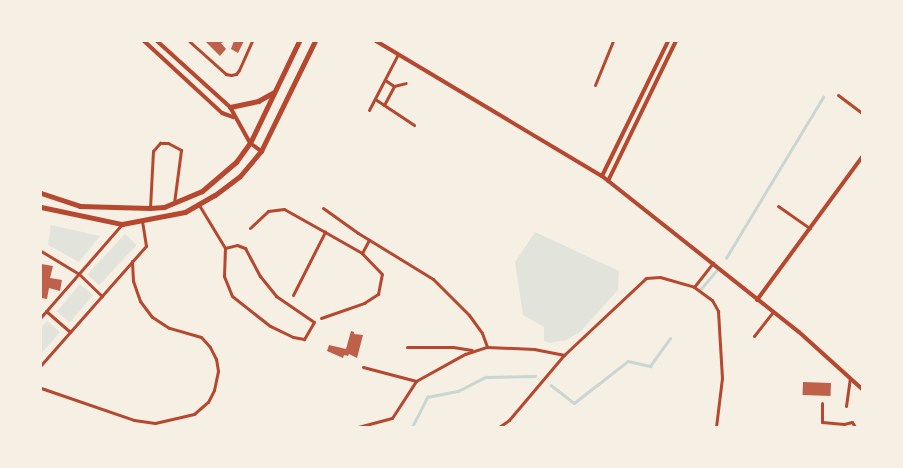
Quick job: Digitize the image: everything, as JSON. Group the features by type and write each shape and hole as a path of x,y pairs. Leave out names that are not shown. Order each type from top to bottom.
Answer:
{"main road":[{"path":"41,193 80,206 150,208 174,203 202,191 236,162 250,143 299,41"},
{"path":"41,207 122,224 185,212 198,205 240,176 261,151 314,41"},
{"path":"230,107 258,101 274,92"}],"street":[{"path":"144,41 222,113 233,117"},
{"path":"158,41 230,107 233,117 250,143 261,151"},
{"path":"188,41 226,74 231,75 236,74 252,41"},
{"path":"376,41 602,176 773,312 862,389"},
{"path":"595,85 613,41"},
{"path":"602,176 668,41"},
{"path":"608,181 676,41"},
{"path":"160,56 166,49"},
{"path":"370,110 398,54"},
{"path":"174,70 180,63"},
{"path":"385,80 394,86 406,83"},
{"path":"649,82 654,85"},
{"path":"198,90 204,84"},
{"path":"384,105 394,86"},
{"path":"838,95 862,113"},
{"path":"375,99 414,125"},
{"path":"633,114 639,117"},
{"path":"619,142 625,145"},
{"path":"150,208 153,151 160,143 168,143 181,150 174,203"},
{"path":"757,300 862,157"},
{"path":"198,205 225,248 224,276 232,296 270,326 293,337 304,339 314,322 276,296 260,276 245,248 237,245 225,248"},
{"path":"778,206 810,228"},
{"path":"323,208 369,240 433,280 470,315 482,333 488,347"},
{"path":"250,228 268,211 284,209 362,253 382,274 378,294 364,303 321,318"},
{"path":"41,365 146,246 142,220"},
{"path":"41,317 122,224"},
{"path":"293,295 325,232"},
{"path":"362,253 369,240"},
{"path":"41,251 79,274 102,296"},
{"path":"41,388 134,420 155,423 194,414 208,402 214,390 218,371 216,359 210,347 201,337 169,328 152,317 140,301 133,281 132,261"},
{"path":"694,287 713,263"},
{"path":"499,427 509,420 564,355 646,278 660,277 694,287 712,300 718,312 722,378 716,427"},
{"path":"46,311 70,332"},
{"path":"754,336 773,312"},
{"path":"406,347 453,348 475,351"},
{"path":"358,427 392,418 416,381 465,354 488,347 540,350 564,355"},
{"path":"363,367 416,381"},
{"path":"846,406 850,379"},
{"path":"822,403 822,422 844,424 852,422 855,427"},
{"path":"826,427 840,427"}],"shaded area":[{"path":"51,225 100,236 79,262 48,245"},
{"path":"535,232 619,271 618,290 580,332 566,340 550,343 544,341 544,327 523,315 515,262"},
{"path":"125,234 137,245 99,285 87,274"},
{"path":"80,284 93,295 70,323 57,312"},
{"path":"47,321 60,332 41,354 41,328"}],"building":[{"path":"205,41 227,41 221,43 226,49 220,56"},
{"path":"234,41 244,41 238,53 231,49"},
{"path":"41,264 53,266 50,278 62,280 60,291 49,288 47,299 41,298"},
{"path":"351,331 354,334 363,335 357,358 349,354 348,356 344,355 343,358 327,351 329,345 346,349"},
{"path":"803,382 831,383 831,396 803,395"}],"waterway":[{"path":"726,258 823,97"},
{"path":"700,290 716,271"},
{"path":"551,385 574,403 628,361 650,366 670,338"},
{"path":"412,427 427,397 458,391 486,377 535,376"}]}
